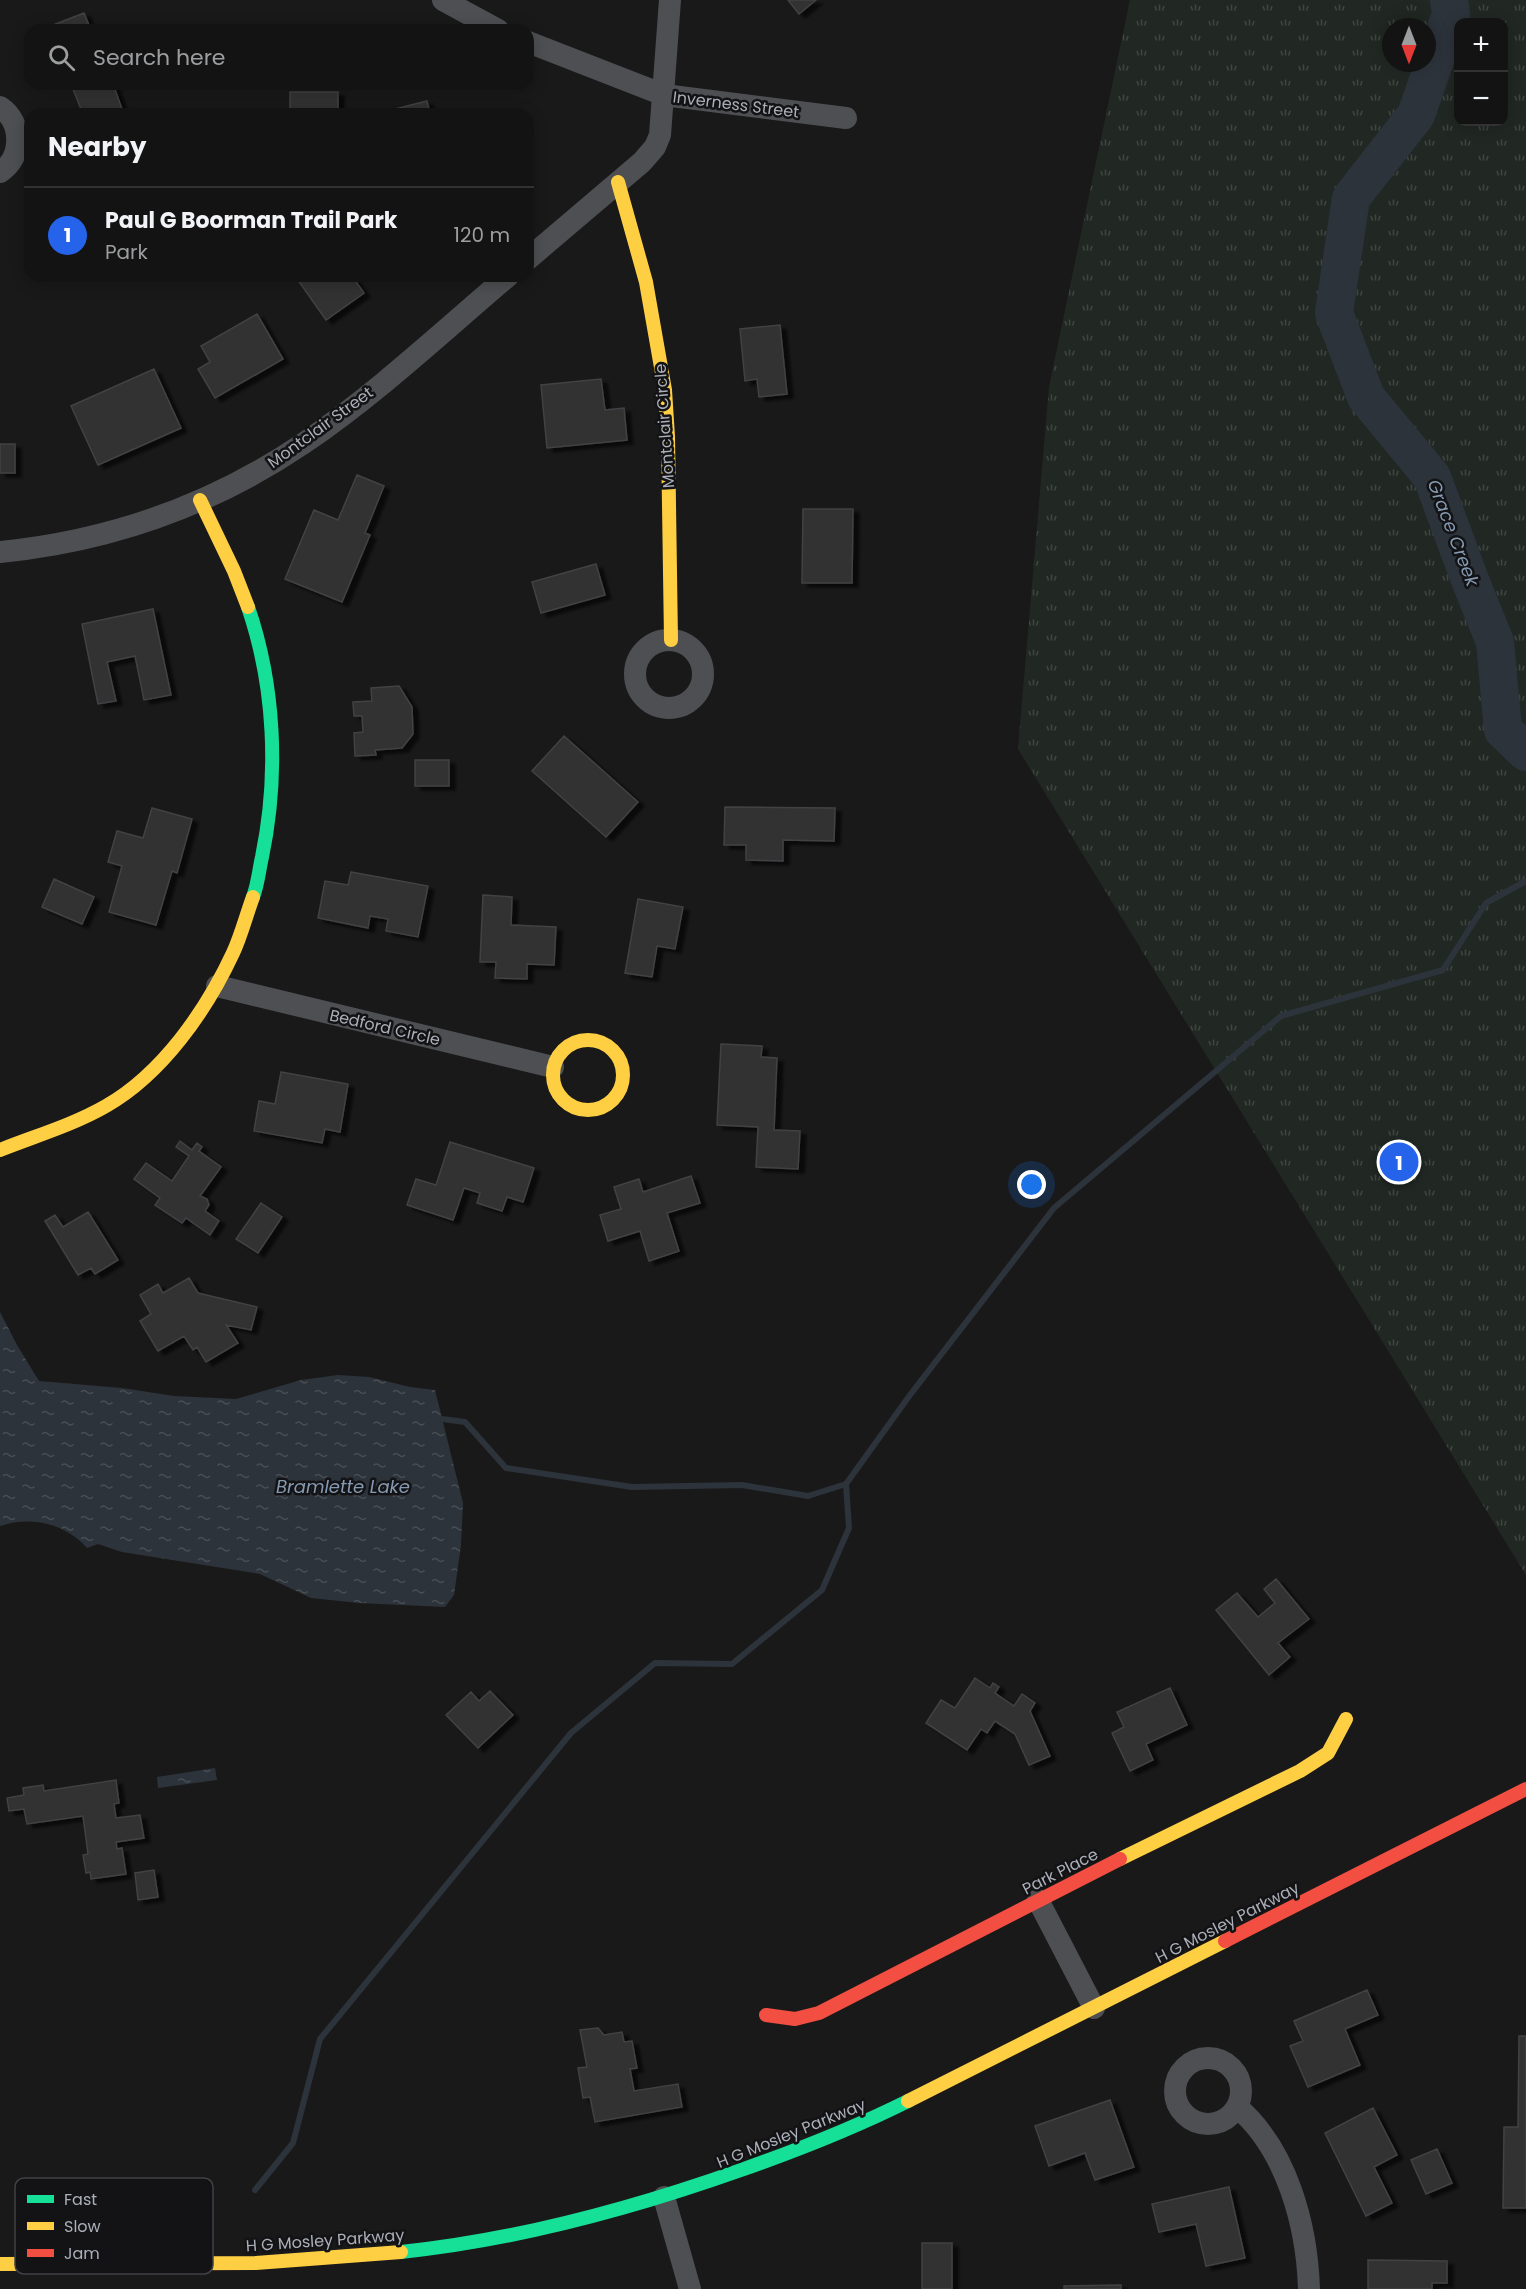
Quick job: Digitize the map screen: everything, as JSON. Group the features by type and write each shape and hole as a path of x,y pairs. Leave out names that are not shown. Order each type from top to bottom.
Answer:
{"street":[{"path":"442,0 487,24"},
{"path":"534,254 648,157 655,147 660,135 670,0"},
{"name":"Inverness Street","path":"534,44 664,95 846,118"},
{"path":"0,107 11,118 18,140 12,161 0,172"},
{"name":"Montclair Circle","path":"618,182 646,282 665,390 668,437 671,639"},
{"name":"Montclair Street","path":"0,552 60,545 98,537 146,522 200,500 255,473 305,442 403,365 501,282"},
{"path":"0,1150 83,1117 128,1091 177,1044 217,986 236,945 260,871 270,810 273,755 266,673 253,620 234,570 200,500"},
{"name":"Bedford Circle","path":"217,986 554,1067"},
{"path":"593,1040 607,1044 617,1054 623,1068 623,1083 612,1101 598,1109 584,1110 569,1105 559,1095 553,1081 554,1067 565,1048 578,1041 593,1040"},
{"name":"Park Place","path":"766,2015 795,2019 819,2013 1038,1900 1312,1764 1334,1745 1346,1719"},
{"name":"H G Mosley Parkway","path":"213,2264 361,2256 421,2249 562,2224 664,2197 734,2174 831,2138 883,2114 1526,1789"},
{"path":"1038,1900 1094,2008"},
{"path":"1238,2107 1265,2137 1292,2192 1306,2255 1309,2289"},
{"path":"664,2197 690,2289"}],"green space":[{"path":"1130,0 1526,0 1526,1575 1018,749 1049,387"}],"water":[{"name":"Bramlette Lake","path":"0,1312 39,1381 122,1388 174,1396 236,1399 301,1380 338,1375 369,1377 410,1387 435,1390 463,1503 461,1545 454,1595 445,1607 311,1598 260,1574 122,1552 98,1544 87,1548 78,1539 58,1527 47,1524 24,1522 0,1526"},
{"path":"215,1768 217,1780 158,1788 157,1777"}],"building":[{"path":"788,0 816,0 799,14"},
{"path":"84,13 89,24 56,24"},
{"path":"73,90 115,90 122,108 81,108"},
{"path":"290,92 338,92 338,108 290,108"},
{"path":"427,101 429,108 399,108"},
{"path":"299,282 356,282 364,293 326,320"},
{"path":"257,314 283,359 215,398 198,369 210,362 201,346"},
{"path":"780,325 787,394 759,397 757,379 745,381 740,329"},
{"path":"154,369 181,428 98,465 71,406"},
{"path":"601,379 605,410 624,408 627,440 547,448 541,385"},
{"path":"0,444 15,444 15,473 0,473"},
{"path":"357,475 384,486 365,533 370,535 342,602 285,579 314,510 338,520"},
{"path":"803,509 853,509 852,583 802,583"},
{"path":"596,564 605,595 541,613 532,582"},
{"path":"153,609 171,695 144,700 135,656 107,662 116,701 98,704 82,624"},
{"path":"399,686 412,707 413,734 402,748 375,750 376,755 355,756 354,733 363,732 362,716 354,716 353,702 372,701 371,688"},
{"path":"564,736 638,802 606,837 532,771"},
{"path":"415,760 449,760 449,786 415,786"},
{"path":"725,807 835,808 834,841 783,840 783,861 746,860 746,845 724,845"},
{"path":"152,808 192,819 177,873 172,871 156,925 109,912 122,866 108,862 117,831 143,838"},
{"path":"351,872 428,886 418,937 386,931 388,919 370,916 368,928 318,918 325,881 348,885"},
{"path":"54,879 94,897 82,924 42,907"},
{"path":"483,895 512,897 511,925 556,927 554,965 527,964 527,979 495,978 496,962 480,962"},
{"path":"638,899 683,907 675,949 657,946 652,977 625,973"},
{"path":"721,1044 762,1046 761,1057 777,1058 774,1130 800,1131 798,1169 756,1167 758,1127 717,1125"},
{"path":"281,1072 348,1084 340,1132 325,1129 322,1143 254,1131 259,1101 275,1104"},
{"path":"180,1141 192,1150 197,1143 202,1147 199,1151 221,1167 200,1196 207,1199 209,1205 205,1211 219,1221 210,1235 186,1218 182,1223 155,1205 160,1198 134,1179 146,1163 172,1181 189,1156 176,1147"},
{"path":"450,1142 534,1168 523,1202 507,1197 502,1211 477,1203 480,1193 464,1188 453,1220 407,1205 416,1179 436,1185"},
{"path":"691,1176 700,1203 667,1213 679,1251 649,1261 640,1231 608,1241 600,1215 621,1209 614,1187 639,1179 643,1192"},
{"path":"261,1203 282,1217 258,1253 236,1239"},
{"path":"88,1212 118,1260 95,1274 91,1268 78,1275 45,1221 55,1215 63,1227"},
{"path":"189,1278 198,1293 257,1307 251,1330 226,1325 238,1343 206,1362 197,1347 193,1350 184,1336 158,1351 140,1321 151,1314 140,1295 158,1284 163,1293"},
{"path":"1276,1579 1309,1619 1278,1643 1290,1657 1269,1675 1216,1610 1237,1593 1258,1617 1275,1603 1264,1589"},
{"path":"975,1678 990,1688 993,1683 999,1687 995,1693 1014,1706 1022,1694 1035,1703 1030,1711 1050,1756 1029,1765 1015,1734 995,1721 987,1733 981,1729 967,1750 926,1723 941,1700 955,1708"},
{"path":"1170,1688 1187,1725 1146,1744 1153,1760 1130,1771 1112,1733 1124,1727 1117,1712"},
{"path":"490,1691 513,1715 478,1748 446,1715 471,1692 479,1701"},
{"path":"116,1780 119,1803 114,1804 116,1818 140,1815 144,1838 116,1842 117,1849 122,1848 126,1874 91,1879 90,1872 86,1873 83,1855 88,1854 83,1816 27,1824 24,1809 9,1811 7,1798 24,1795 23,1788 43,1785 44,1791"},
{"path":"154,1870 158,1897 138,1900 135,1873"},
{"path":"1367,1990 1378,2015 1345,2029 1360,2065 1308,2087 1290,2046 1303,2041 1294,2021"},
{"path":"598,2028 604,2035 622,2032 624,2042 632,2041 637,2068 630,2069 634,2091 678,2084 682,2107 595,2122 590,2097 583,2098 578,2068 587,2067 580,2030"},
{"path":"1519,2036 1526,2036 1526,2208 1503,2208 1504,2127 1518,2127"},
{"path":"1110,2100 1134,2167 1095,2180 1085,2153 1049,2166 1035,2126"},
{"path":"1373,2108 1397,2155 1374,2167 1392,2203 1366,2216 1325,2133"},
{"path":"1437,2149 1452,2183 1426,2194 1411,2160"},
{"path":"1229,2187 1245,2258 1206,2266 1196,2224 1159,2232 1152,2204"},
{"path":"922,2243 952,2243 952,2289 922,2289"},
{"path":"1368,2260 1447,2261 1447,2283 1432,2283 1432,2289 1368,2289"},
{"path":"1121,2285 1121,2289 1064,2289 1064,2286"}],"waterway":[{"name":"Grace Creek","path":"1449,0 1451,14 1416,115 1351,198 1334,313 1366,397 1432,477 1495,642 1503,730 1526,752"},
{"path":"255,2190 293,2143 320,2039 571,1733 655,1663 732,1664 822,1590 849,1528 846,1484 910,1395 1054,1208 1281,1016 1443,970 1486,903 1526,881"},
{"path":"442,1419 465,1422 506,1468 632,1487 742,1485 808,1496 846,1484"}],"traffic: fast":[{"path":"248,607 264,668 272,731 271,794 253,897"},
{"path":"401,2252 488,2240 531,2231 658,2198 805,2146 908,2101"}],"traffic: slow":[{"path":"618,182 646,282 665,390 668,437 671,640"},
{"path":"200,500 234,571 248,607"},
{"path":"0,1150 93,1113 126,1093 146,1077 164,1059 210,997 236,946 253,897"},
{"path":"595,1040 608,1046 617,1055 621,1061 623,1075 621,1089 613,1100 602,1108 581,1110 563,1100 555,1089 553,1068 563,1050 574,1042 595,1040"},
{"path":"1120,1859 1300,1771 1328,1753 1346,1719"},
{"path":"908,2101 1225,1941"},
{"path":"213,2263 256,2263 401,2252"},
{"path":"0,2264 15,2264"}],"traffic: jam":[{"path":"1225,1941 1526,1789"},
{"path":"766,2015 795,2019 819,2013 1120,1859"}],"place":[{"name":"Paul G Boorman Trail Park","path":"1399,1162"}]}
